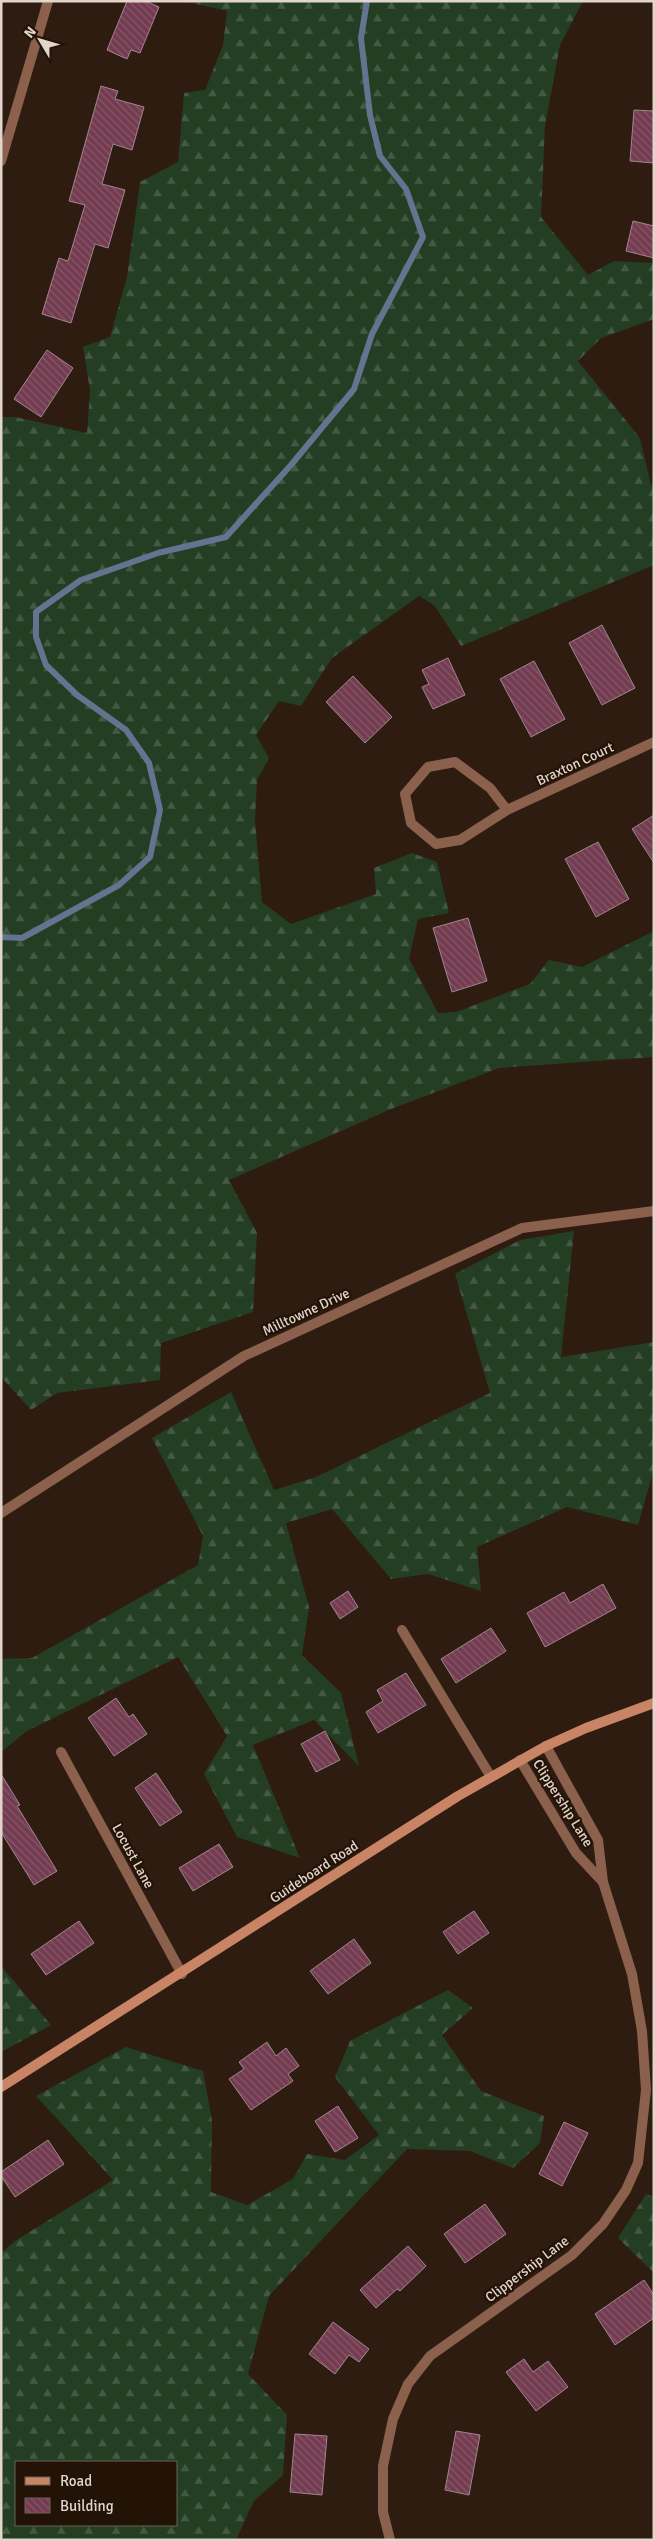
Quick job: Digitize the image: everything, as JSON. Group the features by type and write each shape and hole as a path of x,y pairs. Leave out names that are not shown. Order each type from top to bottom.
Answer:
{"street":[{"path":"1,161 48,1"},
{"name":"Braxton Court","path":"507,810 490,788 455,762 428,767 406,794 412,823 436,844 460,840 507,810 654,742"},
{"name":"Milltowne Drive","path":"1,1512 244,1356 522,1228 654,1211"},
{"path":"402,1630 491,1777"},
{"name":"Guideboard Road","path":"1,2088 491,1777 546,1746 586,1728 654,1703"},
{"name":"Clippership Lane","path":"390,2540 383,2512 383,2466 392,2419 408,2384 430,2356 572,2255 602,2224 626,2190 638,2163 646,2090 642,2031 632,1974 602,1882 598,1840 546,1746"},
{"name":"Locust Lane","path":"61,1752 182,1974"},
{"name":"Clippership Lane","path":"520,1760 576,1853 602,1882"}],"green space":[{"path":"183,1 583,1 560,45 545,126 541,217 588,275 614,261 654,263 654,319 601,338 578,361 640,438 651,485 654,485 654,565 461,646 434,605 419,596 332,658 301,706 279,701 256,735 269,758 257,780 255,820 262,902 291,924 376,894 374,868 412,853 437,862 449,913 418,919 409,959 438,1013 456,1012 530,984 549,960 582,967 654,931 654,1057 499,1068 391,1109 229,1180 257,1233 253,1312 161,1343 160,1380 57,1393 31,1410 1,1377 1,417 16,417 87,433 90,390 83,347 110,337 127,277 140,182 178,162 184,93 205,90 223,45 227,11"},
{"path":"574,1231 561,1357 654,1342 654,1469 638,1525 567,1507 477,1547 481,1591 428,1574 391,1579 332,1509 286,1523 309,1607 302,1655 341,1693 359,1766 314,1720 253,1745 300,1858 237,1837 204,1774 227,1736 178,1657 27,1731 1,1752 1,1659 32,1658 198,1565 203,1536 152,1438 231,1392 274,1490 316,1477 490,1393 455,1274 520,1240"},
{"path":"1,1966 51,2025 1,2052"},
{"path":"448,1990 473,2008 442,2035 481,2091 544,2116 540,2143 513,2168 470,2151 407,2149 269,2296 248,2374 287,2415 283,2475 253,2502 237,2538 238,2540 1,2540 1,2253 15,2241 113,2180 36,2096 126,2047 203,2071 212,2121 211,2192 247,2205 293,2179 307,2154 345,2160 379,2135 335,2077 350,2041"},
{"path":"646,2194 654,2197 654,2273 618,2238"}],"building":[{"path":"127,1 145,1 159,7 140,53 131,50 127,59 107,50"},
{"path":"101,86 118,91 115,99 144,107 132,150 113,144 102,184 125,190 108,248 95,244 71,323 42,314 59,258 68,261 85,205 69,201"},
{"path":"634,110 654,111 654,163 630,161"},
{"path":"633,221 654,226 654,258 626,251"},
{"path":"47,350 73,368 41,417 14,399"},
{"path":"602,625 635,688 602,705 569,643"},
{"path":"448,658 465,695 433,709 422,687 429,684 422,670"},
{"path":"534,661 565,719 531,737 500,679"},
{"path":"353,676 392,717 365,743 326,702"},
{"path":"654,815 654,863 632,829"},
{"path":"598,842 629,899 596,917 565,859"},
{"path":"468,918 487,981 452,992 433,928"},
{"path":"603,1584 616,1608 545,1647 527,1613 564,1592 570,1603"},
{"path":"348,1591 358,1607 340,1619 330,1603"},
{"path":"491,1628 506,1651 456,1683 441,1659"},
{"path":"406,1673 426,1705 378,1733 366,1712 383,1701 377,1690"},
{"path":"116,1698 129,1717 133,1714 147,1734 114,1756 88,1718"},
{"path":"325,1731 340,1760 316,1772 301,1744"},
{"path":"156,1773 182,1812 160,1826 135,1788"},
{"path":"1,1774 20,1805 17,1806 57,1871 34,1885 1,1832"},
{"path":"219,1844 233,1867 193,1891 179,1868"},
{"path":"474,1911 489,1933 458,1954 443,1932"},
{"path":"79,1921 94,1943 46,1975 31,1954"},
{"path":"354,1939 371,1963 328,1994 310,1971"},
{"path":"267,2042 276,2056 286,2048 299,2066 288,2074 293,2081 251,2110 229,2079 244,2069 239,2062"},
{"path":"338,2106 358,2138 335,2152 315,2121"},
{"path":"564,2122 588,2133 562,2186 539,2174"},
{"path":"48,2140 64,2164 15,2197 1,2176 1,2172"},
{"path":"485,2204 506,2234 465,2263 444,2234"},
{"path":"408,2246 426,2266 400,2291 397,2289 376,2308 360,2290"},
{"path":"644,2280 654,2295 654,2318 615,2345 595,2314"},
{"path":"333,2322 369,2349 359,2362 349,2355 335,2374 309,2354"},
{"path":"524,2359 533,2372 548,2361 568,2387 536,2411 506,2372"},
{"path":"456,2431 480,2435 469,2495 445,2490"},
{"path":"295,2434 327,2436 322,2495 290,2492"}],"waterway":[{"path":"1,937 22,938 119,885 150,857 160,810 149,763 126,730 77,695 46,665 36,637 36,612 81,580 158,553 226,537 291,465 354,389 372,334 423,237 406,189 380,156 370,115 361,38 367,1"}]}
